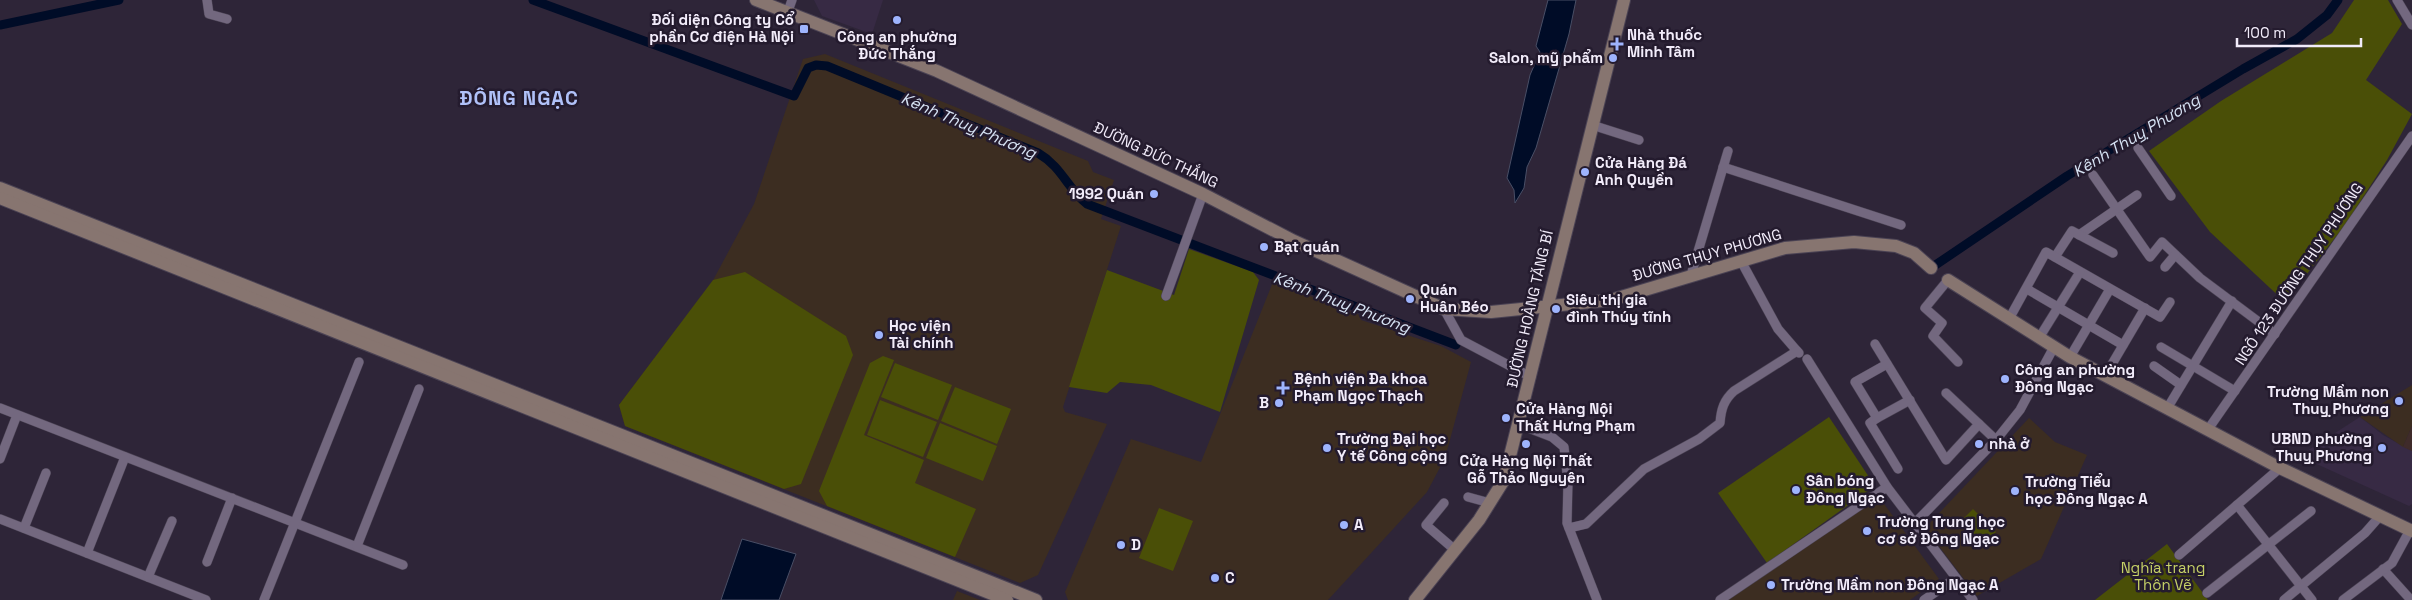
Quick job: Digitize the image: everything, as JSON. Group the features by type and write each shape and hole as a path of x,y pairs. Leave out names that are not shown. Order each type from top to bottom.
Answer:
{"street":[{"path":"208,0 209,14 227,19"},
{"name":"ĐƯỜNG ĐỨC THẮNG","path":"756,0 790,6 937,71 1203,194 1294,241 1444,308 1491,312 1546,307"},
{"name":"ĐƯỜNG HOÀNG TĂNG BÍ","path":"1414,600 1455,550 1490,503 1504,480 1624,0"},
{"path":"2397,0 2412,25"},
{"path":"1592,126 1639,140"},
{"name":"NGÕ 123 ĐƯỜNG THỤY PHƯƠNG","path":"2209,428 2328,254 2412,136"},
{"path":"2138,148 2171,196"},
{"path":"1691,275 1728,151"},
{"path":"1723,168 1901,225"},
{"path":"2093,175 2150,256 2162,242 2200,278 2275,334"},
{"path":"0,188 1036,600"},
{"path":"1166,296 1184,241 1203,194"},
{"path":"2079,235 2137,195"},
{"path":"0,198 1007,600"},
{"path":"2056,258 2072,231 2113,253"},
{"name":"ĐƯỜNG THỤY PHƯƠNG","path":"1546,307 1610,300 1785,248 1854,242 1896,246 1914,253 1931,268"},
{"path":"2009,319 2046,252 2160,317 2170,302"},
{"path":"2165,267 2175,255"},
{"path":"1569,528 1586,524 1644,469 1699,439 1720,423 1721,412 1726,398 1798,352 1778,329 1741,261"},
{"path":"2039,338 2080,272"},
{"path":"1958,362 1933,336 1942,323 1925,308 1948,280 2070,357 2105,376 2209,428 2280,468 2411,531 2392,563 2343,600"},
{"path":"2070,357 2110,288"},
{"path":"2027,289 2123,345"},
{"path":"2168,407 2232,302"},
{"path":"1444,308 1461,340 1531,377"},
{"path":"2105,376 2145,308"},
{"path":"1875,344 1946,460 1979,424"},
{"path":"1915,523 1996,440 2020,410 2054,347"},
{"path":"2161,347 2235,391"},
{"path":"1807,359 1887,487 1973,600"},
{"path":"264,600 359,362"},
{"path":"1877,418 1855,382 1887,364"},
{"path":"2154,366 2181,385"},
{"path":"357,546 419,389"},
{"path":"1946,393 1996,440"},
{"path":"1898,470 1870,424 1877,418 1910,400"},
{"path":"0,408 357,546 403,566"},
{"path":"0,459 17,415"},
{"path":"1518,424 1552,436 1564,447 1568,482 1569,528 1596,600"},
{"path":"87,553 125,456"},
{"path":"2179,555 2280,468"},
{"path":"24,528 46,473"},
{"path":"1720,600 1887,487"},
{"path":"1468,497 1490,503"},
{"path":"207,562 232,498"},
{"path":"1444,503 1426,525 1455,550"},
{"path":"2237,505 2312,600"},
{"path":"2207,593 2311,511"},
{"path":"2284,600 2365,533 2380,516"},
{"path":"0,519 206,600"},
{"path":"148,577 172,521"},
{"path":"2383,569 2410,600"},
{"path":"1924,600 1956,578"}],"shaded area":[{"path":"814,0 883,0 872,34 822,16"},
{"name":"Học viện Tài chính","path":"825,54 1088,161 1093,172 1114,180 1101,219 1121,226 1063,407 1065,412 1107,424 1038,575 1020,583 625,426 619,405 711,284 754,204 803,59"},
{"name":"Trường Đại học Y tế Công cộng","path":"1273,282 1358,314 1361,320 1441,346 1471,362 1445,458 1427,492 1328,600 1068,600 1065,592 1131,439 1201,462"},
{"name":"Trường Mầm non Thuỵ Phương","path":"2412,385 2412,426 2403,447 2360,417"},
{"path":"2360,417 2383,435 2412,451 2412,504 2409,506 2299,456"},
{"name":"Trường Tiểu học Đông Ngạc A","path":"2029,418 2055,442 2087,455 2041,559 1977,596 1925,528"},
{"path":"2412,426 2412,451 2403,447"},
{"name":"Trường Trung học cơ sở Đông Ngạc","path":"1879,497 1939,579 1910,600 1727,600"},
{"path":"957,591 980,600 953,600"}],"green space":[{"path":"2354,0 2388,0 2402,24 2366,80 2412,114 2387,160 2345,225 2285,302 2210,232 2149,151 2221,101 2332,33"},
{"path":"1189,249 1253,272 1259,280 1220,412 1151,385 1120,382 1107,393 1069,387 1107,270 1174,295"},
{"path":"745,272 846,336 853,355 801,484 784,489 625,426 619,405 713,280"},
{"path":"883,356 894,360 864,435 924,460 915,483 976,509 955,557 827,506 819,491 870,363"},
{"path":"895,363 952,385 938,420 881,397"},
{"path":"955,387 1011,409 997,444 941,421"},
{"path":"880,400 937,422 923,457 867,435"},
{"name":"Sân bóng Đông Ngạc","path":"1829,417 1875,486 1767,563 1718,493"},
{"path":"940,423 997,446 983,481 926,458"},
{"path":"1159,508 1193,521 1173,571 1139,558"},
{"path":"1973,509 1996,532 1982,546 1959,523"},
{"name":"Nghĩa trang Thôn Vẽ","path":"2167,544 2208,600 2095,600"}],"water":[{"path":"1548,0 1576,0 1569,34 1536,148 1527,167 1524,188 1515,203 1514,190 1507,178 1530,75 1540,52 1536,46"},
{"path":"742,539 796,554 779,600 721,600"}],"waterway":[{"name":"Kênh Thuỵ Phương","path":"0,25 119,0"},
{"name":"Kênh Thuỵ Phương","path":"533,0 794,96 808,68 816,65 827,66 1038,153 1059,171 1074,191 1087,204 1456,345"},
{"name":"Kênh Thuỵ Phương","path":"1931,268 2067,176 2243,69 2297,39 2327,15 2338,0"}],"place":[{"name":"Công an phường Đức Thắng","path":"897,20"},
{"name":"Đối diện Công ty Cổ phần Cơ điện Hà Nội","path":"804,29"},
{"name":"Nhà thuốc Minh Tâm","path":"1617,44"},
{"name":"Salon, mỹ phẩm","path":"1613,58"},
{"name":"Cửa Hàng Đá Anh Quyền","path":"1585,172"},
{"name":"1992 Quán","path":"1154,194"},
{"name":"Bạt quán","path":"1264,247"},
{"name":"Quán Huân Béo","path":"1410,299"},
{"name":"Siêu thị gia đình Thúy tĩnh","path":"1556,309"},
{"name":"Học viện Tài chính","path":"879,335"},
{"name":"Công an phường Đông Ngạc","path":"2005,379"},
{"name":"Bệnh viện Đa khoa Phạm Ngọc Thạch","path":"1283,388"},
{"name":"Trường Mầm non Thuỵ Phương","path":"2399,401"},
{"name":"B","path":"1279,403"},
{"name":"Cửa Hàng Nội Thất Hưng Phạm","path":"1506,418"},
{"name":"Cửa Hàng Nội Thất Gỗ Thảo Nguyên","path":"1526,444"},
{"name":"nhà ở","path":"1979,444"},
{"name":"Trường Đại học Y tế Công cộng","path":"1327,448"},
{"name":"UBND phường Thuỵ Phương","path":"2382,448"},
{"name":"Sân bóng Đông Ngạc","path":"1796,490"},
{"name":"Trường Tiểu học Đông Ngạc A","path":"2015,491"},
{"name":"A","path":"1344,525"},
{"name":"Trường Trung học cơ sở Đông Ngạc","path":"1867,531"},
{"name":"D","path":"1121,545"},
{"name":"C","path":"1215,578"},
{"name":"Trường Mầm non Đông Ngạc A","path":"1771,585"}],"district":[{"name":"ĐÔNG NGẠC","path":"519,98"}]}
